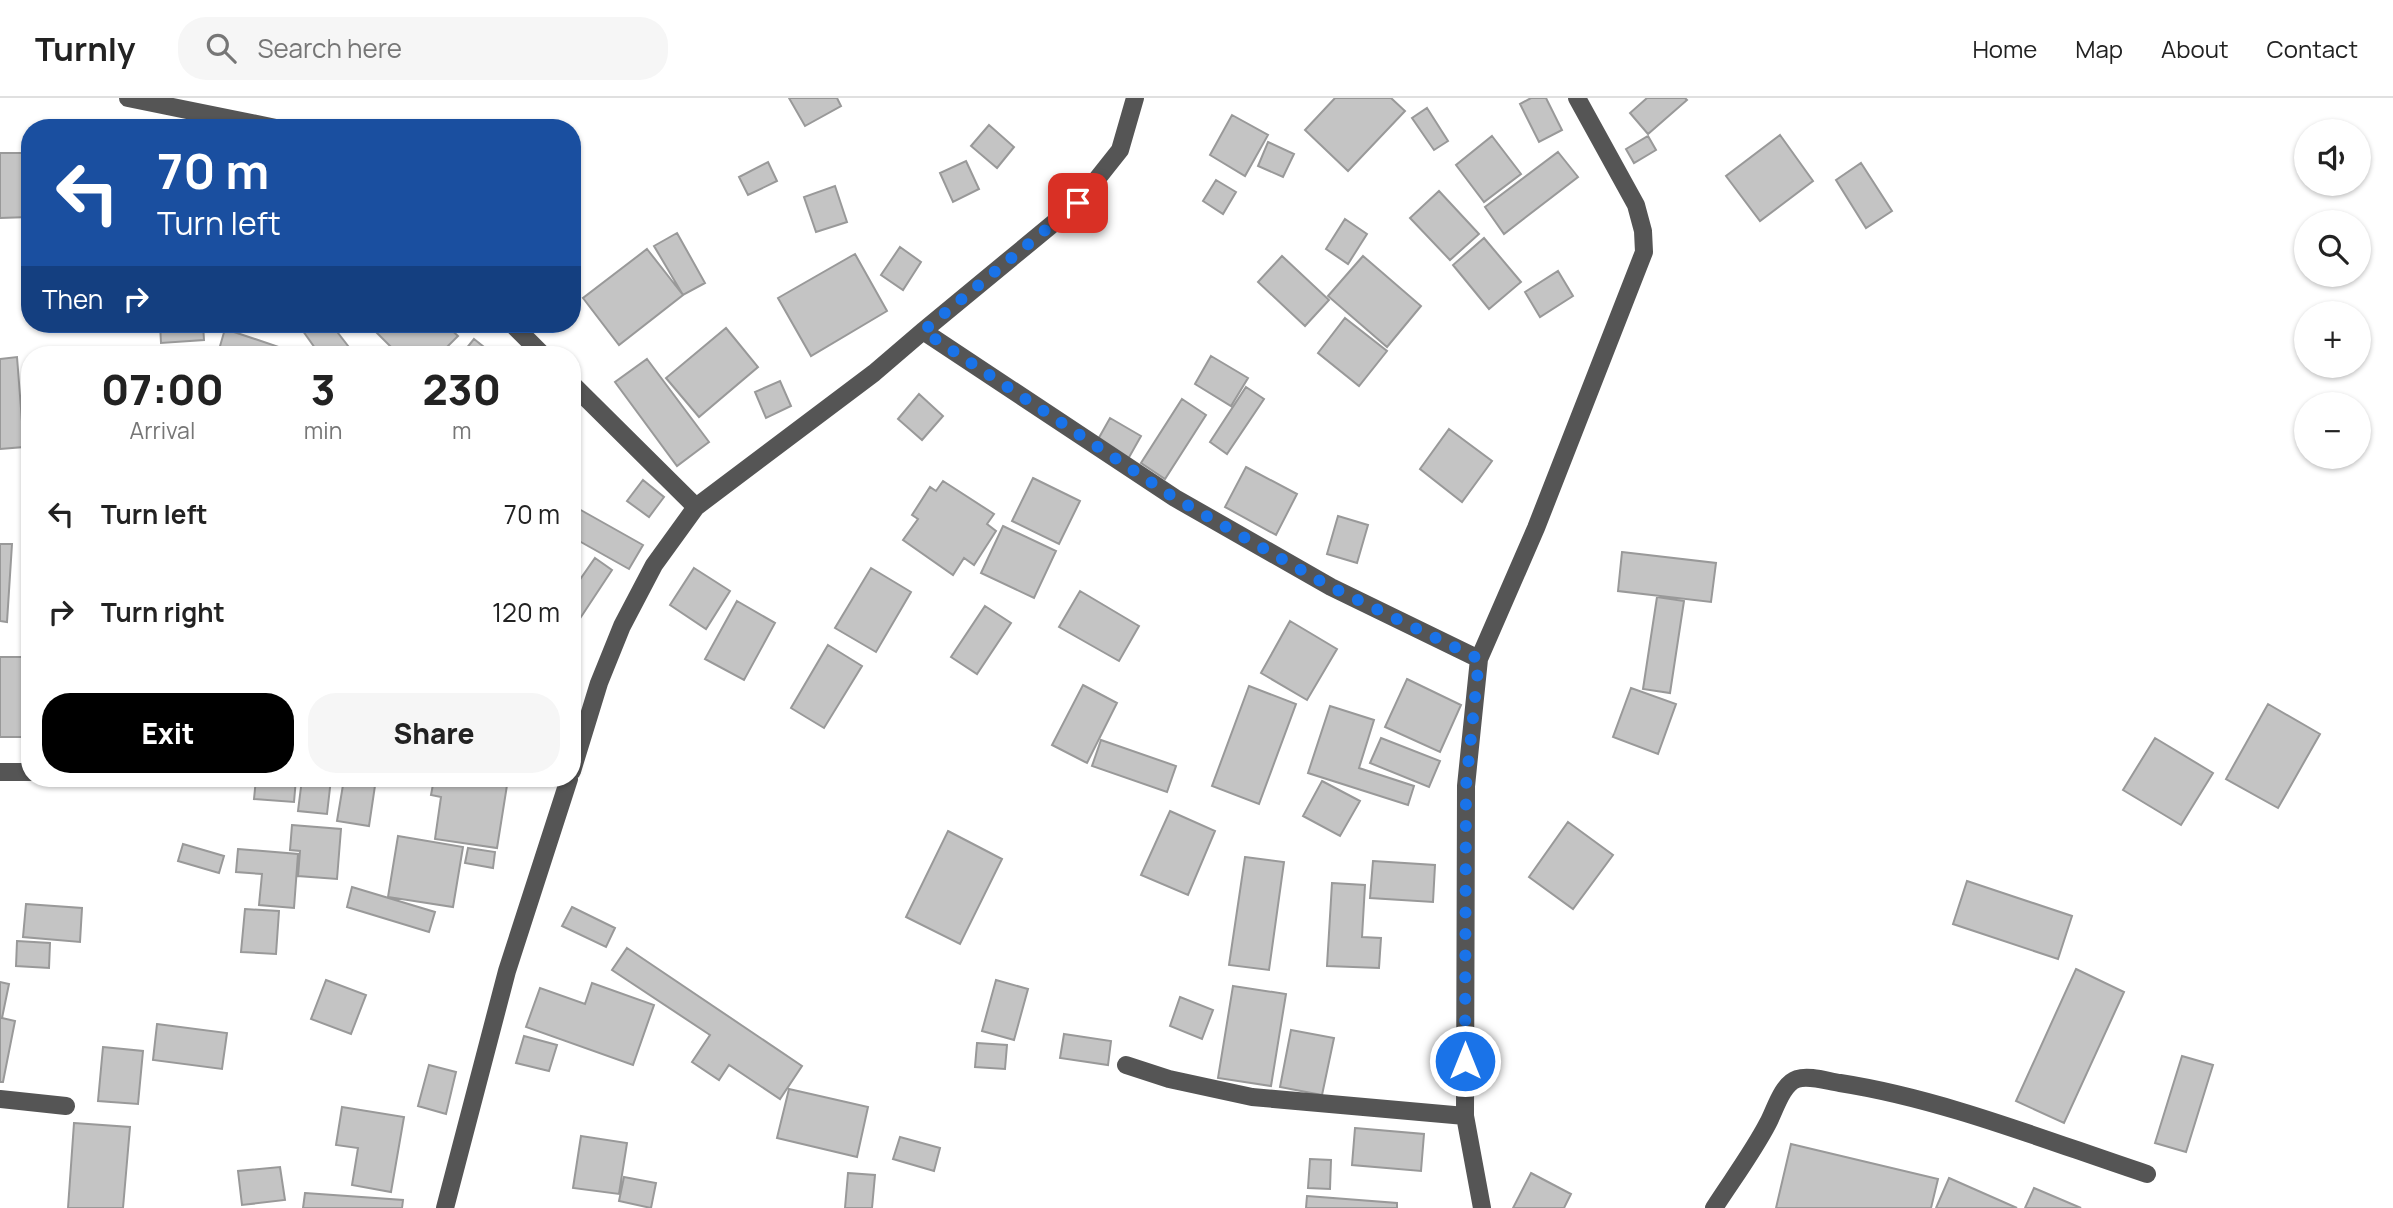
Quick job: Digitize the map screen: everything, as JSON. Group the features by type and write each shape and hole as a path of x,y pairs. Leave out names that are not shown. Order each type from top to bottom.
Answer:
{"street":[{"path":"128,98 232,119"},
{"path":"581,742 599,683 622,626 654,565 696,507 874,373 1078,203 1120,150 1135,98"},
{"path":"1482,1208 1465,1116 1466,786 1479,659 1536,528 1644,252 1643,231 1636,205 1577,98"},
{"path":"923,331 1175,498 1331,587 1479,659"},
{"path":"521,333 534,346"},
{"path":"581,393 696,507"},
{"path":"0,772 21,772"},
{"path":"445,1208 508,971 566,787"},
{"path":"1126,1065 1169,1079 1252,1097 1465,1116"},
{"path":"1714,1208 1768,1123 1780,1098 1790,1083 1797,1079 1868,1087 1916,1098 2147,1174"},
{"path":"0,1099 66,1106"}],"building":[{"path":"789,98 837,98 841,106 805,126"},
{"path":"1335,98 1391,98 1405,111 1348,171 1305,130"},
{"path":"1531,98 1546,98 1562,130 1539,142 1520,104"},
{"path":"1647,98 1687,100 1648,134 1630,113"},
{"path":"1427,108 1448,141 1434,150 1412,118"},
{"path":"1232,115 1268,135 1245,176 1210,155"},
{"path":"989,125 1014,147 997,168 971,146"},
{"path":"1780,135 1813,181 1760,221 1726,176"},
{"path":"1492,136 1521,174 1484,202 1456,165"},
{"path":"1648,136 1656,150 1634,163 1626,149"},
{"path":"1268,142 1294,154 1283,177 1258,166"},
{"path":"1558,152 1578,177 1504,234 1485,207"},
{"path":"0,153 21,153 21,217 0,218"},
{"path":"966,161 979,189 953,202 940,173"},
{"path":"768,162 777,181 748,195 739,177"},
{"path":"1861,163 1892,211 1866,228 1836,180"},
{"path":"1216,180 1236,192 1223,214 1203,201"},
{"path":"835,186 847,222 816,232 804,197"},
{"path":"1439,191 1479,234 1450,260 1410,218"},
{"path":"1345,219 1367,234 1348,264 1326,249"},
{"path":"677,233 705,283 683,295 654,246"},
{"path":"1484,238 1521,282 1489,309 1453,265"},
{"path":"900,247 921,262 903,290 881,275"},
{"path":"647,249 683,295 619,345 583,298"},
{"path":"855,254 887,311 811,356 778,298"},
{"path":"1282,256 1329,300 1305,326 1258,282"},
{"path":"1363,256 1421,306 1387,347 1328,296"},
{"path":"1558,271 1573,296 1540,317 1525,292"},
{"path":"1345,318 1387,351 1359,386 1318,353"},
{"path":"726,328 758,367 699,417 666,378"},
{"path":"160,333 204,333 204,340 161,343"},
{"path":"224,333 237,333 276,346 220,346"},
{"path":"304,333 338,333 348,346 314,346"},
{"path":"377,333 455,333 458,336 448,346 390,346"},
{"path":"474,339 483,346 468,346"},
{"path":"1211,356 1248,378 1231,406 1195,384"},
{"path":"17,357 21,447 0,449 0,359"},
{"path":"647,359 709,442 677,466 615,382"},
{"path":"780,381 791,406 766,418 755,392"},
{"path":"1246,387 1264,399 1227,454 1210,442"},
{"path":"919,394 943,416 922,440 898,419"},
{"path":"1182,399 1206,415 1165,479 1141,463"},
{"path":"1110,418 1141,436 1127,461 1096,443"},
{"path":"1449,429 1492,461 1462,502 1420,469"},
{"path":"1246,467 1297,494 1276,535 1225,507"},
{"path":"1033,478 1080,501 1059,544 1012,521"},
{"path":"643,480 664,497 649,517 627,501"},
{"path":"943,481 994,514 987,524 996,531 974,565 964,558 953,575 903,540 918,519 912,515 930,487 936,491"},
{"path":"581,510 643,545 629,569 581,542"},
{"path":"1338,516 1368,525 1357,563 1327,554"},
{"path":"1003,526 1056,551 1034,598 981,573"},
{"path":"0,544 12,544 7,622 0,621"},
{"path":"1622,552 1716,563 1711,602 1618,591"},
{"path":"595,558 612,570 581,617 581,578"},
{"path":"694,568 730,591 706,629 670,605"},
{"path":"871,568 911,592 876,652 835,628"},
{"path":"1080,591 1139,626 1119,661 1059,627"},
{"path":"1657,597 1684,601 1670,693 1643,689"},
{"path":"737,601 775,623 744,680 705,659"},
{"path":"985,606 1011,623 977,674 951,657"},
{"path":"1290,621 1337,649 1307,700 1261,673"},
{"path":"828,645 862,666 824,728 791,708"},
{"path":"0,657 21,657 21,737 0,737"},
{"path":"1407,679 1461,705 1440,752 1385,727"},
{"path":"1083,685 1117,703 1087,763 1052,745"},
{"path":"1249,686 1296,704 1259,804 1212,786"},
{"path":"1631,688 1676,704 1658,754 1613,737"},
{"path":"2268,704 2320,734 2278,808 2226,779"},
{"path":"1330,706 1374,720 1359,768 1414,786 1408,805 1308,773"},
{"path":"1381,738 1440,761 1429,787 1370,763"},
{"path":"2155,738 2213,773 2181,825 2123,790"},
{"path":"1101,740 1176,766 1167,792 1092,766"},
{"path":"1322,781 1360,801 1340,836 1303,816"},
{"path":"255,787 295,787 294,802 254,799"},
{"path":"301,787 330,787 327,814 298,811"},
{"path":"343,787 375,787 369,826 337,821"},
{"path":"432,787 507,787 497,848 435,839 441,797 431,795"},
{"path":"1170,811 1215,831 1188,895 1141,875"},
{"path":"1568,822 1613,855 1573,909 1529,877"},
{"path":"292,825 341,829 337,879 298,876 300,851 290,850"},
{"path":"948,831 1002,859 960,944 906,917"},
{"path":"398,836 463,847 453,907 388,897"},
{"path":"183,844 224,856 219,873 178,861"},
{"path":"468,848 495,852 493,868 465,863"},
{"path":"238,849 298,854 294,908 259,905 262,874 236,872"},
{"path":"1245,857 1284,862 1269,970 1229,965"},
{"path":"1373,861 1435,865 1433,902 1370,898"},
{"path":"1967,881 2072,916 2058,959 1953,924"},
{"path":"1332,883 1365,885 1362,937 1381,938 1379,968 1327,966"},
{"path":"352,887 435,912 429,932 347,907"},
{"path":"26,904 82,908 80,942 23,937"},
{"path":"572,907 615,928 606,947 562,926"},
{"path":"245,909 279,911 276,954 241,952"},
{"path":"17,941 50,943 49,968 16,966"},
{"path":"627,948 802,1066 780,1099 729,1065 719,1080 692,1062 710,1035 612,970"},
{"path":"2076,969 2124,992 2064,1123 2016,1101"},
{"path":"326,980 366,995 351,1034 311,1019"},
{"path":"996,980 1028,989 1014,1040 982,1031"},
{"path":"0,982 9,984 2,1018 15,1021 3,1082 0,1082"},
{"path":"592,983 654,1005 633,1065 526,1027 540,988 585,1004"},
{"path":"1233,986 1286,994 1271,1086 1218,1078"},
{"path":"1180,997 1213,1010 1202,1039 1170,1026"},
{"path":"157,1024 227,1033 222,1069 153,1060"},
{"path":"1291,1030 1334,1038 1322,1095 1280,1087"},
{"path":"1064,1034 1111,1041 1108,1065 1060,1058"},
{"path":"524,1036 557,1045 549,1071 516,1063"},
{"path":"977,1043 1007,1045 1005,1069 975,1067"},
{"path":"103,1047 143,1051 138,1104 98,1101"},
{"path":"2182,1056 2213,1065 2186,1152 2155,1143"},
{"path":"429,1065 456,1072 446,1114 418,1106"},
{"path":"789,1089 868,1107 857,1157 777,1138"},
{"path":"342,1107 404,1117 391,1192 352,1185 358,1148 336,1145"},
{"path":"74,1123 130,1127 123,1208 68,1208"},
{"path":"1355,1128 1424,1134 1421,1171 1352,1165"},
{"path":"581,1136 627,1143 619,1194 573,1188"},
{"path":"900,1137 940,1148 934,1171 893,1159"},
{"path":"1791,1144 1938,1179 1931,1208 1776,1208"},
{"path":"1310,1159 1331,1160 1330,1189 1308,1188"},
{"path":"280,1167 285,1200 242,1205 238,1171"},
{"path":"848,1173 875,1175 872,1208 845,1208"},
{"path":"1531,1173 1571,1194 1564,1208 1513,1208"},
{"path":"624,1177 656,1183 651,1208 619,1201"},
{"path":"1949,1178 2017,1208 1936,1208"},
{"path":"2034,1188 2081,1208 2025,1208"},
{"path":"305,1193 403,1200 402,1208 303,1208"},
{"path":"1307,1196 1397,1203 1397,1208 1306,1208"}],"route":[{"path":"1078,203 923,331 1175,498 1331,587 1479,659 1466,786 1465,1061"}]}
